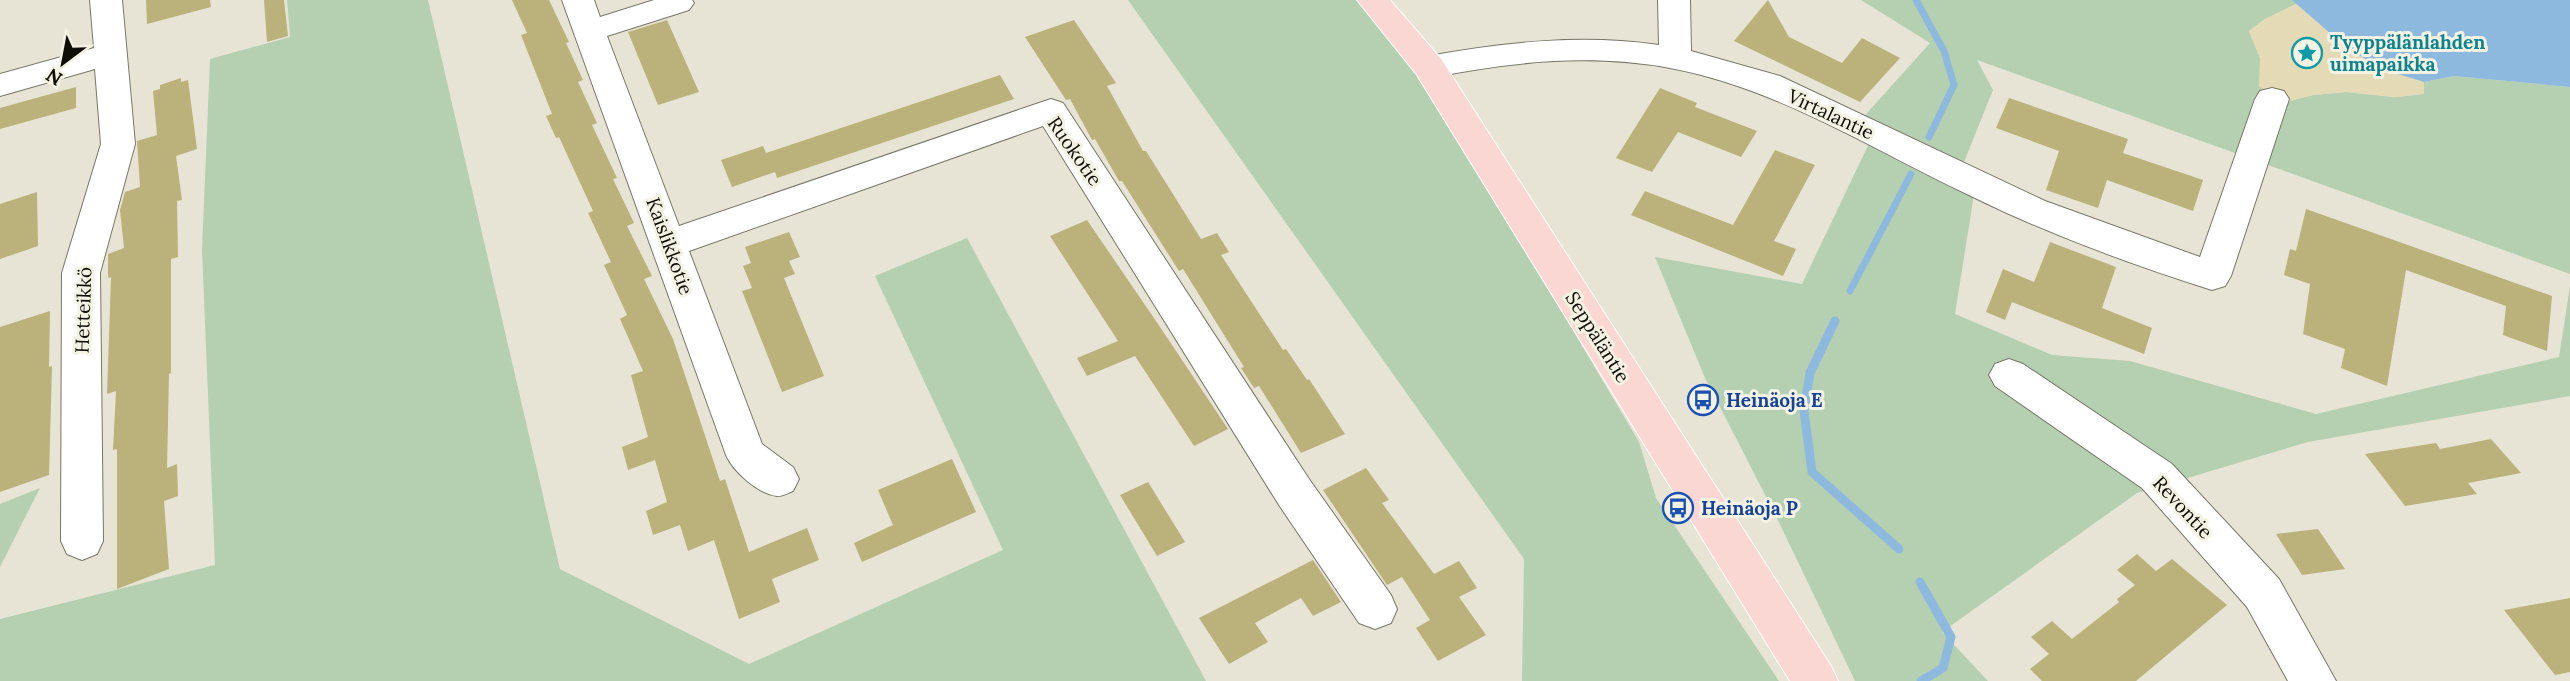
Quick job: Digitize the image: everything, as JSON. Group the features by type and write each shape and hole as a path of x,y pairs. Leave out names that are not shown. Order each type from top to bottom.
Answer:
{"main road":[{"name":"Seppäläntie","path":"1373,0 1429,67 1815,681"}],"street":[{"name":"Hetteikkö","path":"82,541 81,273 118,144 106,0"},
{"path":"1674,0 1675,57"},
{"path":"583,15 678,3"},
{"name":"Kaislikkotie","path":"583,15 670,243 746,455 778,479"},
{"name":"Virtalantie","path":"1429,67 1509,52 1556,47 1624,50 1675,57 1756,79 1861,126 2026,207 2212,276 2272,99"},
{"path":"0,85 111,54"},
{"name":"Ruokotie","path":"670,243 1051,111 1294,492 1375,609"},
{"name":"Revontie","path":"2009,375 2157,476 2263,593 2314,681"}],"green space":[{"path":"287,0 428,0 560,569 749,664 1003,550 875,276 967,238 1206,681 0,681 0,619 215,565 202,250 210,59 290,37"},
{"path":"1128,0 1366,0 1431,90 1639,442 1656,498 1779,681 1522,681 1524,559"},
{"path":"1861,0 2292,0 2298,3 2265,19 2249,31 2260,58 2260,87 2289,101 2313,95 2346,92 2392,97 2423,94 2424,82 2454,76 2570,87 2570,274 1977,60 1993,90 1960,172 1859,122 1930,43"},
{"path":"1873,135 1975,188 1955,314 2052,355 2130,361 2316,414 2559,357 2570,286 2570,396 2308,442 2137,493 1942,632 1988,681 1855,681 1774,512 1705,378 1655,257 1802,284"},
{"path":"40,488 0,567 0,504"}],"sand":[{"name":"Tyyppälänlahden uimapaikka","path":"2298,3 2347,48 2382,69 2424,82 2424,94 2397,97 2346,92 2313,95 2289,101 2259,87 2260,58 2249,31 2265,19"}],"water":[{"path":"2292,0 2570,0 2570,87 2454,76 2424,82 2382,69 2347,48"}],"building":[{"path":"146,0 210,0 211,7 147,24"},
{"path":"264,0 284,0 288,36 267,42"},
{"path":"512,0 549,0 569,42 566,43 583,80 578,82 597,123 592,125 617,178 613,179 634,223 627,226 652,276 644,279 673,339 720,481 725,479 749,552 807,528 819,560 772,579 780,602 739,619 714,540 688,551 680,525 653,535 646,511 667,502 655,460 628,470 622,447 648,437 631,375 643,371 620,319 627,315 604,265 611,262 588,213 593,211 559,137 556,138 546,116 552,114 521,35 527,33"},
{"path":"1768,0 1789,37 1842,63 1862,38 1900,58 1860,102 1734,41"},
{"path":"667,20 699,92 658,105 628,32"},
{"path":"1074,20 1116,83 1107,86 1143,151 1146,151 1201,239 1217,233 1229,252 1221,255 1283,350 1286,349 1307,380 1309,379 1345,434 1301,453 1259,386 1254,388 1241,368 1244,367 1183,269 1179,271 1122,181 1119,181 1095,139 1092,140 1070,99 1066,100 1025,37"},
{"path":"1000,75 1014,99 777,178 775,172 732,187 721,160 763,146 766,153"},
{"path":"181,78 181,82 188,80 197,149 176,156 182,200 177,201 178,257 171,259 171,373 167,468 177,464 178,496 164,501 169,569 117,589 117,449 113,450 116,391 107,394 111,277 108,278 108,254 124,248 120,210 125,192 140,187 137,141 157,135 153,91 160,89 160,85"},
{"path":"76,87 76,108 0,129 0,108"},
{"path":"1660,88 1697,103 1695,107 1757,131 1741,157 1678,132 1652,172 1616,158"},
{"path":"2009,98 2128,139 2123,153 2203,180 2193,211 2107,180 2098,208 2046,190 2059,151 1996,128"},
{"path":"1775,150 1815,165 1774,241 1796,249 1783,276 1631,215 1645,191 1733,225"},
{"path":"37,192 38,246 0,259 0,204"},
{"path":"2306,209 2552,296 2547,351 2503,335 2506,306 2406,270 2387,386 2341,368 2345,349 2303,334 2310,284 2284,275 2290,249 2296,251"},
{"path":"1087,220 1228,429 1194,446 1135,356 1087,376 1077,358 1118,341 1050,236"},
{"path":"789,232 800,257 789,261 795,274 784,278 824,376 782,392 742,291 752,288 743,266 751,263 745,247"},
{"path":"2050,242 2116,267 2102,308 2152,328 2144,354 2012,302 2005,320 1986,312 2003,269 2034,282"},
{"path":"50,311 49,367 52,366 49,475 0,492 0,327"},
{"path":"2491,439 2521,473 2468,483 2477,494 2405,506 2365,454 2436,443 2440,449"},
{"path":"952,459 976,512 862,562 854,543 893,525 878,490"},
{"path":"1366,468 1389,500 1382,503 1434,574 1459,561 1477,588 1459,597 1486,635 1438,661 1416,628 1430,620 1402,577 1387,585 1323,490"},
{"path":"1148,482 1185,542 1157,556 1120,495"},
{"path":"2318,529 2345,569 2302,575 2276,534"},
{"path":"2137,554 2156,571 2172,559 2227,605 2136,681 2042,681 2030,669 2049,654 2031,637 2052,621 2072,639 2119,602 2117,599 2135,585 2117,570"},
{"path":"1313,560 1341,602 1313,616 1301,598 1255,623 1268,642 1229,664 1199,618"},
{"path":"2570,598 2570,672 2555,675 2504,610"}],"waterway":[{"path":"1916,0 1944,51 1954,85 1929,137"},
{"path":"1850,291 1911,174"},
{"path":"1835,321 1810,373 1804,411 1812,472 1899,549"},
{"path":"1920,582 1951,637 1943,668 1921,681"}],"place":[{"name":"Tyyppälänlahden uimapaikka","path":"2307,53"},
{"name":"Heinäoja E","path":"1703,400"},
{"name":"Heinäoja P","path":"1678,508"}]}
